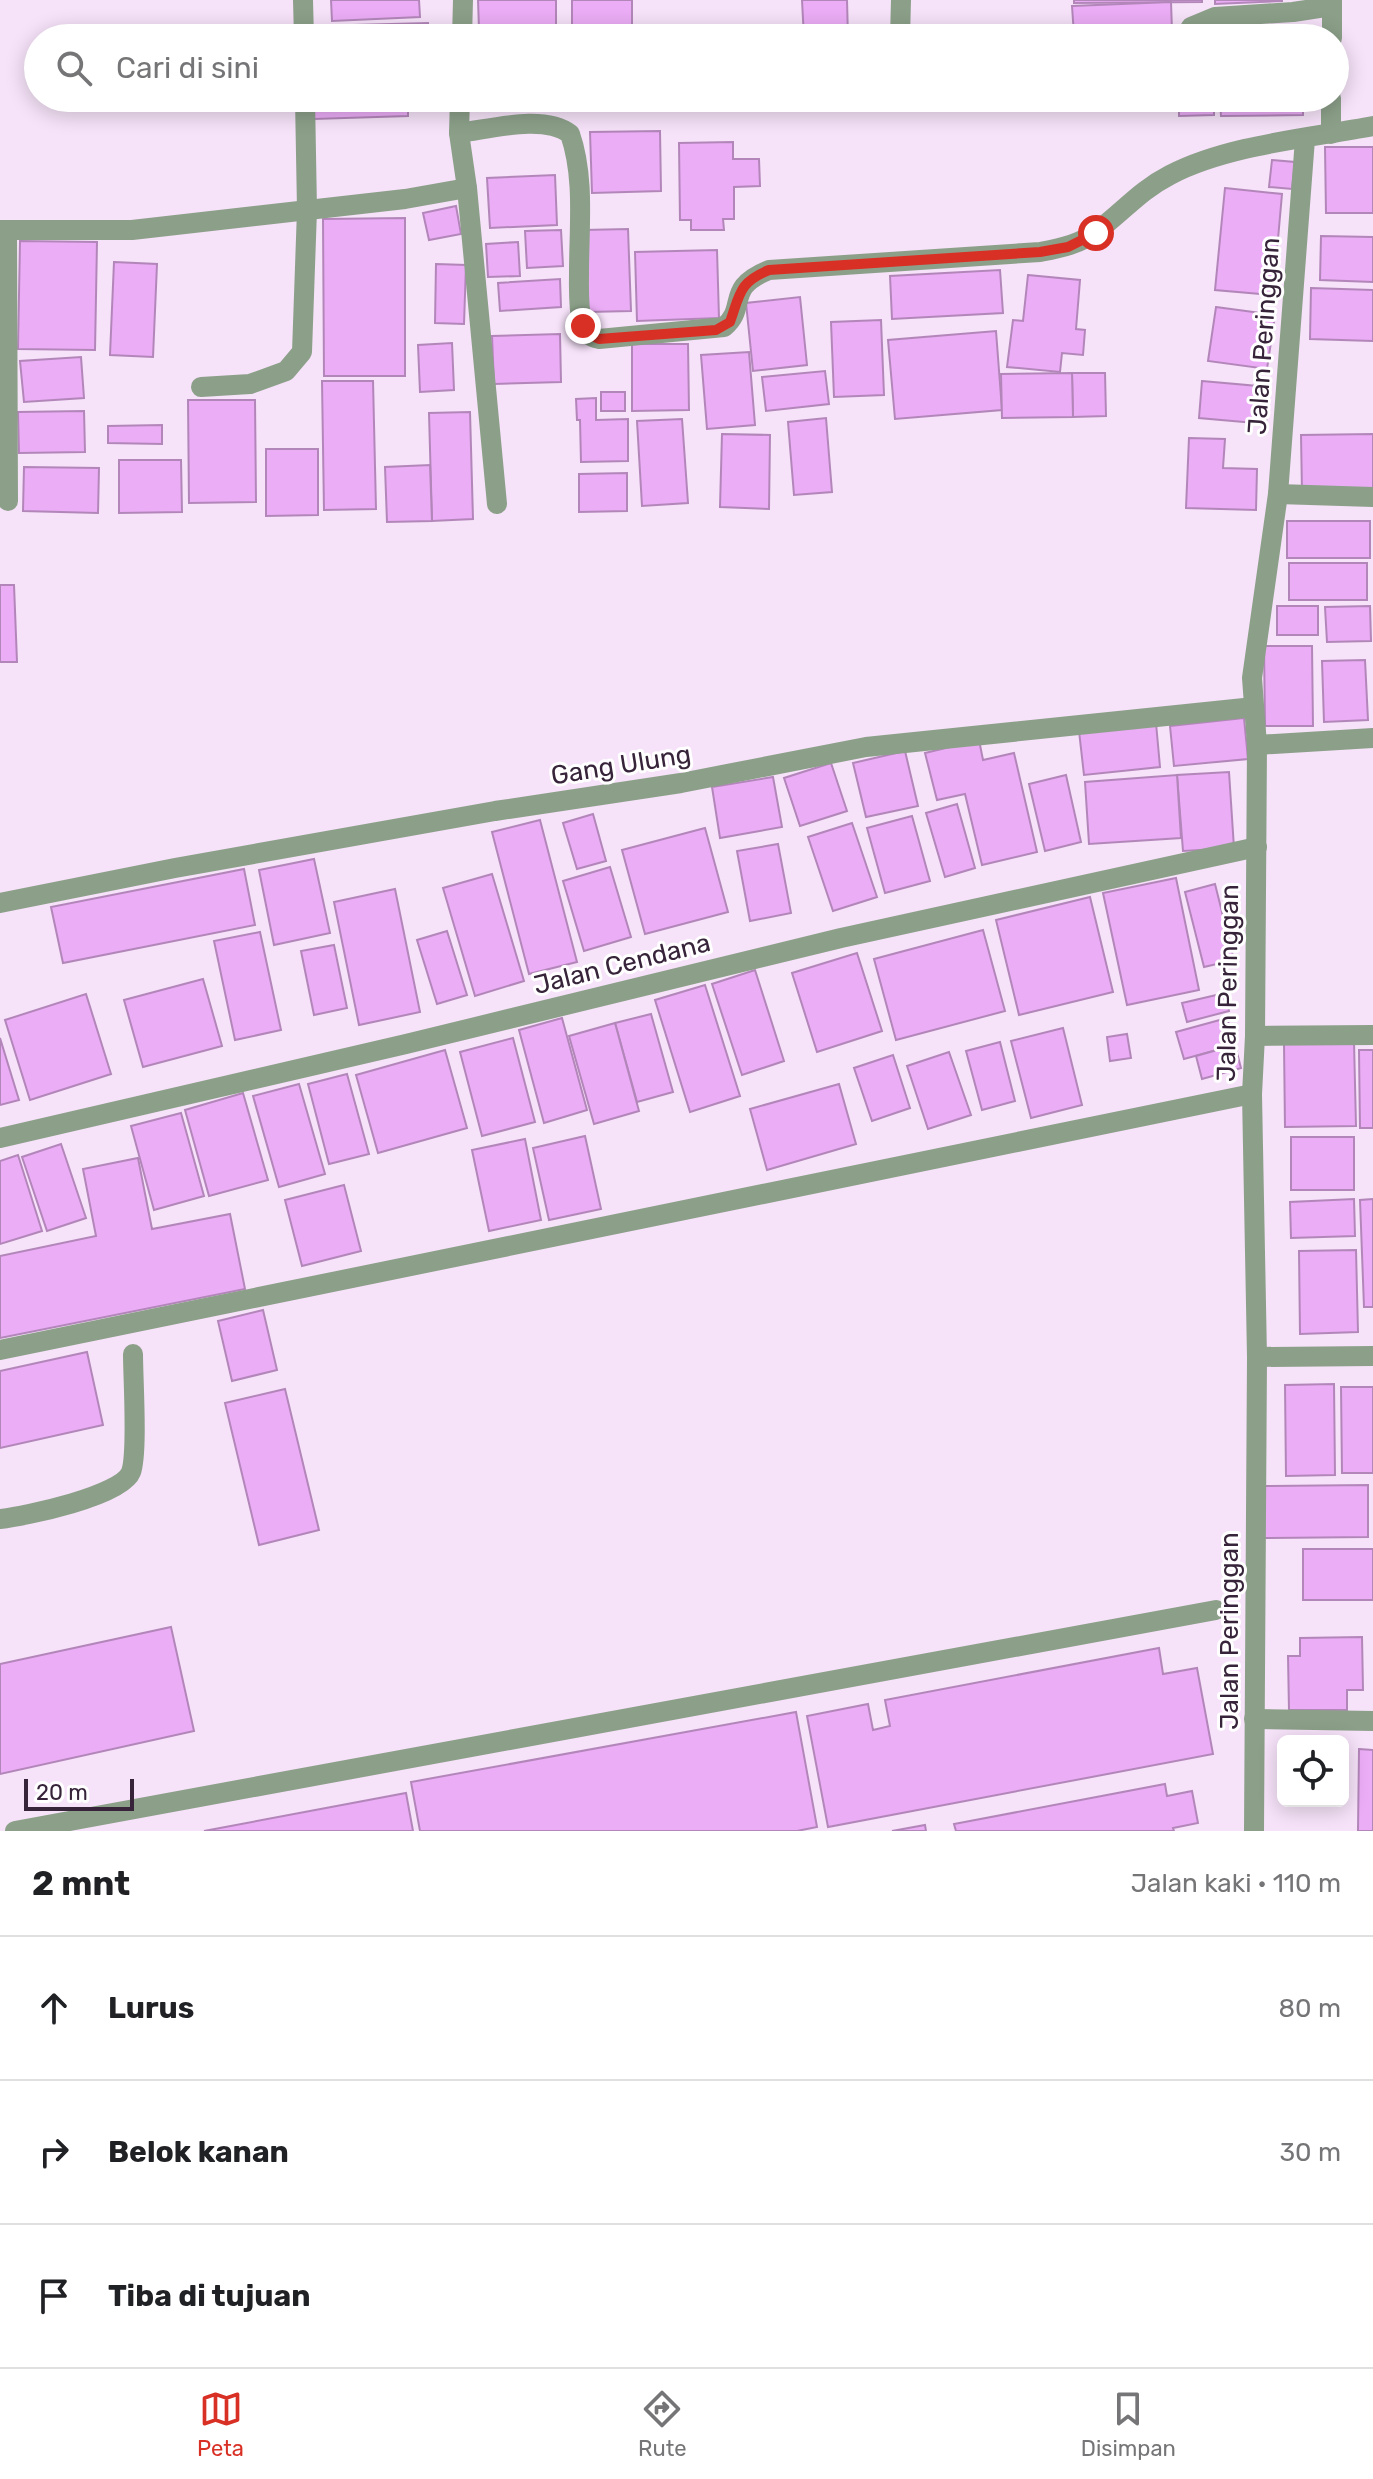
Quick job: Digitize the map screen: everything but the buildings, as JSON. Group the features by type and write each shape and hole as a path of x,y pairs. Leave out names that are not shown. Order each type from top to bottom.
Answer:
{"street":[{"path":"303,0 304,24"},
{"path":"462,24 463,0"},
{"path":"900,24 901,0"},
{"path":"1198,24 1215,17 1293,12 1332,3 1332,24"},
{"path":"201,387 250,384 286,371 302,352 307,210 305,112"},
{"path":"460,112 459,133 497,504"},
{"path":"1331,112 1331,134"},
{"path":"459,133 536,123 554,124 570,134 576,155 579,192 580,307 583,326 588,334 599,339 724,327 730,322 743,284 769,270 1040,252 1068,247 1096,233 1132,198 1171,174 1224,154 1373,126"},
{"name":"Jalan Peringgan","path":"1254,1831 1257,1357 1252,1094 1257,745 1252,678 1278,494 1305,139"},
{"path":"8,501 3,230 132,230 405,199 467,188"},
{"path":"1278,494 1373,497"},
{"name":"Gang Ulung","path":"0,903 190,865 495,811 681,783 866,747 1254,707"},
{"path":"1257,745 1373,738"},
{"name":"Jalan Cendana","path":"0,1138 406,1044 841,938 1257,847"},
{"path":"1255,1036 1373,1035"},
{"path":"0,1350 1252,1094"},
{"path":"0,1519 22,1517 103,1493 130,1476 133,1458 133,1354"},
{"path":"1257,1357 1373,1356"},
{"path":"15,1831 1216,1610"},
{"path":"1254,1719 1373,1721"}],"route":[{"path":"583,326 588,334 599,339 716,330 730,322 743,284 769,270 1040,252 1068,247 1096,233"}]}
